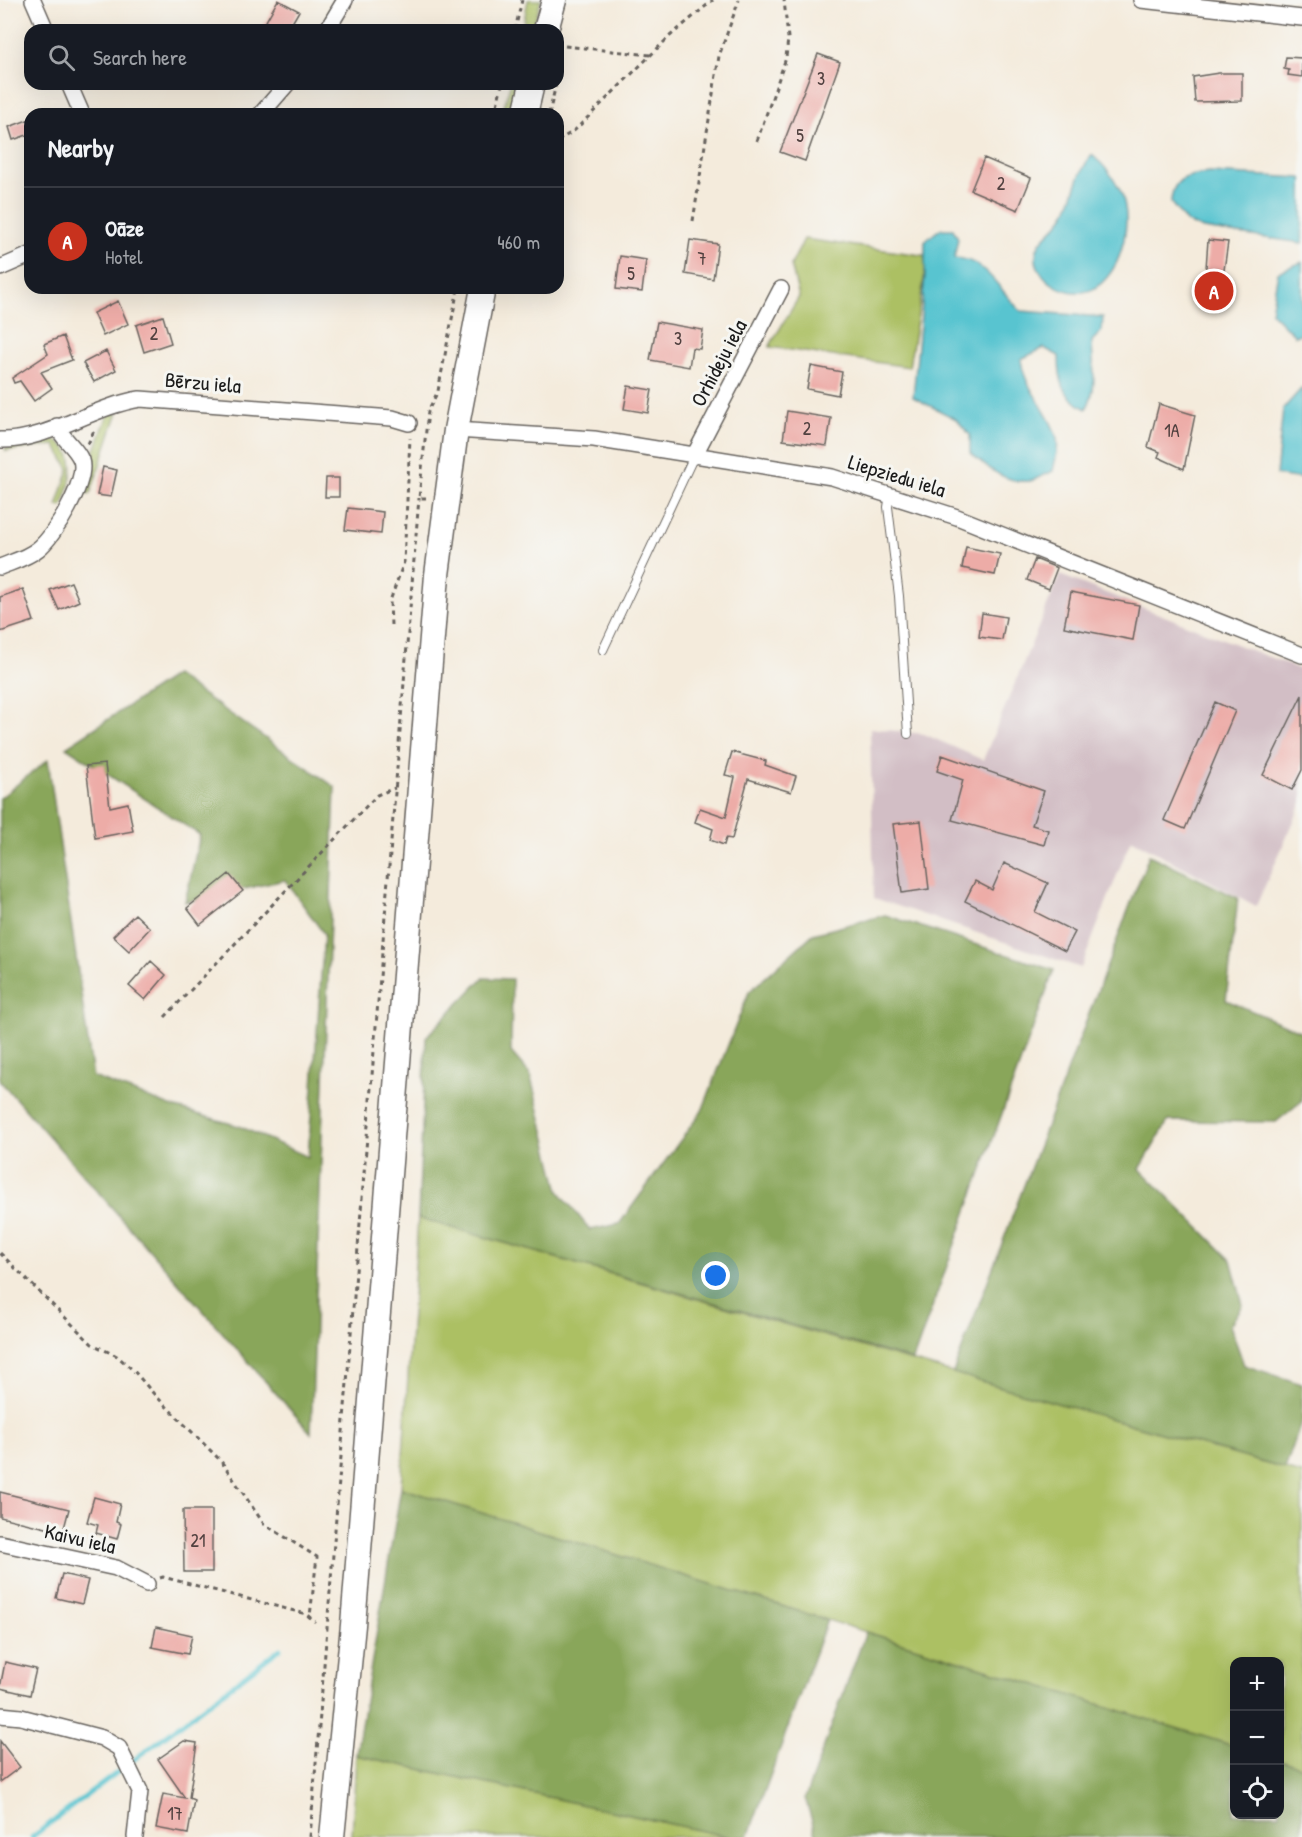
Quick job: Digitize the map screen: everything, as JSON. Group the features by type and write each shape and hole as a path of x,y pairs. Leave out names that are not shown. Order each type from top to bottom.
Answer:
{"main road":[{"path":"548,24 554,0"},
{"path":"526,108 531,90"},
{"path":"332,1837 353,1625 437,575 456,430 482,294"}],"street":[{"path":"33,0 43,24"},
{"path":"331,24 345,0"},
{"path":"1141,0 1302,18"},
{"path":"72,90 79,108"},
{"path":"266,108 282,90"},
{"path":"0,268 24,258"},
{"name":"Orhideju iela","path":"694,456 781,289"},
{"name":"Bērzu iela","path":"0,440 19,441 106,407 140,399 392,418 409,423"},
{"path":"0,567 38,549 56,529 69,506 81,470 81,459 60,434 57,426"},
{"name":"Liepziedu iela","path":"456,430 594,439 832,477 957,517 1302,655"},
{"name":"Kaivu iela","path":"0,1543 116,1568 147,1584"},
{"path":"0,1716 21,1716 102,1738 119,1748 140,1791 135,1837"}],"lane":[{"path":"603,650 694,456"},
{"path":"890,494 888,507 898,596 908,734"}],"path":[{"path":"516,24 522,0"},
{"path":"564,137 575,130 651,54 713,0"},
{"path":"693,221 719,56 739,0"},
{"path":"757,141 786,57 788,38 784,0"},
{"path":"565,46 651,54"},
{"path":"496,108 501,90"},
{"path":"550,108 555,90"},
{"path":"310,1837 419,498 428,411 438,391 457,294"},
{"path":"81,459 106,407"},
{"path":"390,625 390,601 404,562 409,423"},
{"path":"419,498 426,498"},
{"path":"165,1017 377,795 395,787 420,789"},
{"path":"0,1253 24,1280 92,1344 117,1356 134,1371 153,1394 221,1461 264,1524 317,1557 310,1616"},
{"path":"147,1584 163,1577 310,1616 315,1622"}],"shaded area":[{"path":"1060,575 1302,670 1302,803 1256,906 1131,839 1081,968 874,898 870,728 924,734 983,760"}],"green space":[{"path":"528,0 541,0 534,24 523,24"},
{"path":"508,90 516,90 512,108 504,108"},
{"path":"804,239 928,256 909,367 769,347 799,297 791,265"},
{"path":"118,412 90,494 80,491 108,414"},
{"path":"47,438 66,448 70,456 71,476 62,507 57,506 69,469 55,445 6,451 5,448"},
{"path":"175,675 335,787 311,1433 0,1081 0,798 48,760 93,1077 173,1107 239,1126 308,1157 324,934 285,880 185,902 200,835 66,747"},
{"path":"1149,855 1238,898 1226,1000 1302,1032 1302,1101 1276,1122 1168,1121 1140,1169 1231,1260 1243,1305 1230,1325 1244,1365 1302,1384 1302,1420 1285,1469 953,1373"},
{"path":"885,915 1054,970 913,1360 418,1218 426,1037 483,978 512,979 511,1052 530,1074 559,1191 590,1230 619,1224 702,1111 749,992 813,934"},
{"path":"418,1218 1302,1474 1302,1767 1284,1761 1284,1657 1230,1657 1230,1745 401,1488"},
{"path":"401,1488 827,1620 748,1837 730,1837 356,1755"},
{"path":"866,1632 1230,1745 1230,1819 1284,1819 1284,1761 1302,1767 1302,1837 817,1837 805,1798"},
{"path":"356,1755 730,1837 352,1837"}],"water":[{"path":"1092,155 1108,171 1120,190 1126,214 1126,228 1120,254 1107,277 1098,286 1088,291 1076,292 1064,290 1043,276 1036,255 1040,243 1064,216 1079,177"},
{"path":"1210,173 1302,178 1302,243 1203,229 1186,222 1171,203 1174,188 1183,179"},
{"path":"940,229 953,229 958,238 954,258 965,259 984,270 1021,311 1103,317 1102,331 1092,341 1094,384 1086,409 1067,393 1061,380 1059,356 1044,348 1021,359 1026,380 1052,425 1058,444 1053,471 1033,480 1013,480 990,469 970,452 970,435 956,419 913,397 925,275 925,241"},
{"path":"1302,262 1302,333 1295,336 1271,312 1278,272"},
{"path":"1302,388 1302,479 1276,475 1283,409"}],"building":[{"path":"278,0 299,11 291,24 264,24"},
{"path":"818,54 840,62 805,161 780,152"},
{"path":"1286,57 1302,58 1302,77 1288,75 1289,70 1284,69"},
{"path":"1219,73 1242,73 1242,101 1195,102 1193,77"},
{"path":"24,121 24,136 13,140 9,127"},
{"path":"984,158 1031,178 1018,210 971,190"},
{"path":"690,240 718,244 713,279 685,274"},
{"path":"1208,240 1228,242 1222,284 1205,282"},
{"path":"620,256 646,260 642,292 616,289"},
{"path":"118,301 128,324 103,336 93,313"},
{"path":"163,316 171,343 144,352 136,325"},
{"path":"657,322 703,330 700,349 692,348 689,367 650,360"},
{"path":"63,336 72,360 41,372 52,388 34,401 20,381 14,383 12,378 48,354 44,344"},
{"path":"106,351 116,370 94,382 83,363"},
{"path":"811,366 842,372 838,395 807,389"},
{"path":"628,386 652,390 648,413 624,409"},
{"path":"1159,404 1195,415 1184,469 1158,457 1160,452 1148,447"},
{"path":"787,411 831,418 827,446 783,440"},
{"path":"103,467 117,470 111,497 97,495"},
{"path":"326,478 339,478 339,497 325,497"},
{"path":"348,508 383,512 381,534 345,530"},
{"path":"966,547 1000,554 995,575 962,568"},
{"path":"1035,559 1057,568 1049,589 1027,580"},
{"path":"71,582 79,601 59,610 50,590"},
{"path":"23,589 34,621 0,632 0,597"},
{"path":"1071,592 1139,605 1133,640 1064,627"},
{"path":"982,613 1006,617 1002,640 979,637"},
{"path":"1302,695 1302,770 1292,790 1263,775"},
{"path":"1215,702 1235,711 1185,829 1164,820"},
{"path":"732,752 766,761 765,765 796,776 791,792 748,779 732,839 726,838 724,845 710,840 713,829 695,822 700,808 726,817 735,777 725,775"},
{"path":"942,755 1044,791 1032,825 1048,830 1044,845 952,820 963,780 937,771"},
{"path":"105,764 110,807 128,803 133,831 95,838 86,766"},
{"path":"921,821 929,889 902,893 893,824"},
{"path":"1004,863 1048,883 1035,912 1075,932 1065,951 965,901 975,881 992,890"},
{"path":"229,874 243,891 200,925 187,908"},
{"path":"135,914 150,928 129,951 113,936"},
{"path":"151,961 166,975 145,1000 129,986"},
{"path":"0,1492 69,1509 63,1532 0,1517"},
{"path":"94,1497 120,1504 116,1522 121,1524 117,1539 96,1533 98,1525 87,1522"},
{"path":"183,1510 212,1510 212,1572 184,1572"},
{"path":"62,1574 88,1580 82,1604 56,1598"},
{"path":"156,1627 192,1635 188,1654 152,1647"},
{"path":"5,1662 36,1669 30,1695 0,1688"},
{"path":"0,1741 20,1767 0,1782"},
{"path":"184,1741 197,1743 189,1798 194,1800 188,1834 156,1828 163,1794 185,1798 158,1759"}],"waterway":[{"path":"32,1837 280,1649"}],"place":[{"name":"Oāze","path":"1214,291"}]}
